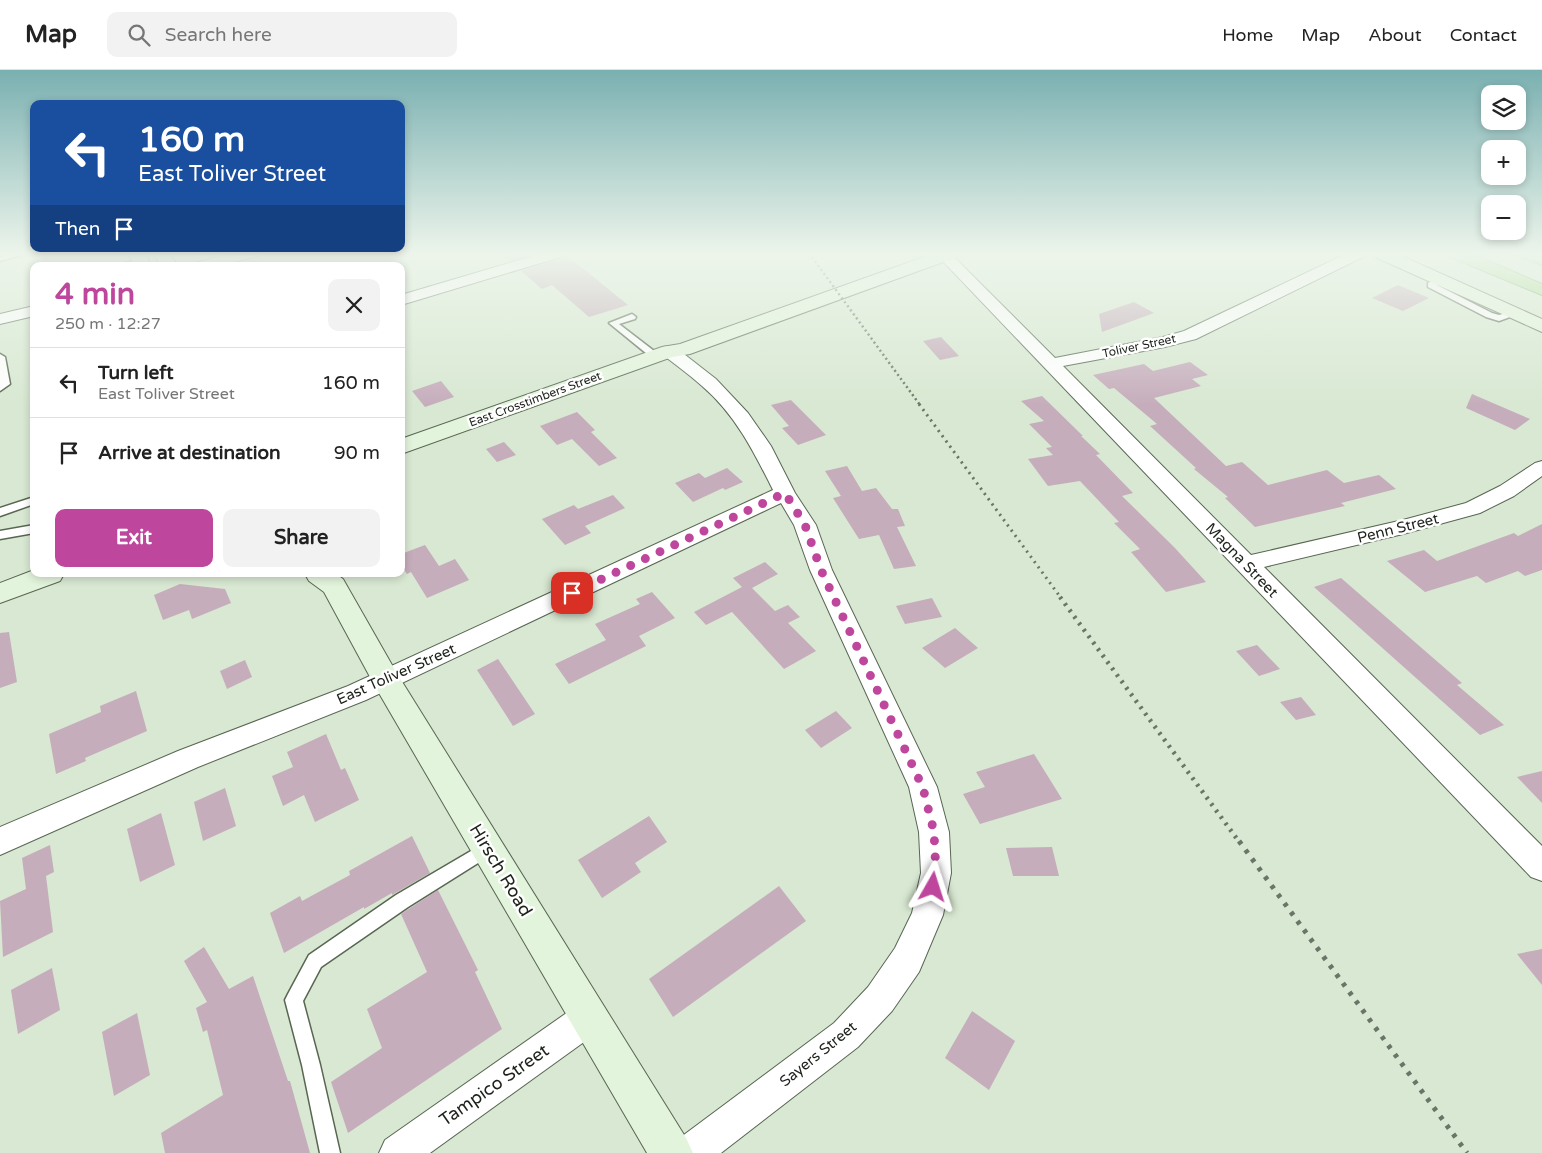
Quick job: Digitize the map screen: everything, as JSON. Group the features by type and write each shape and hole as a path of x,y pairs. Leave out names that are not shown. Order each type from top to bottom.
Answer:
{"main road":[{"name":"East Crosstimbers Street","path":"662,353 675,343 781,304"},
{"name":"East Crosstimbers Street","path":"405,446 662,353 684,350 811,304"},
{"path":"1492,304 1542,326"},
{"path":"0,593 40,577"},
{"name":"Hirsch Road","path":"329,578 386,680 672,1153"}],"street":[{"name":"Magna Street","path":"992,304 1049,364 1542,866"},
{"name":"Toliver Street","path":"1049,364 1165,342 1190,335 1255,304"},
{"path":"0,319 30,312"},
{"name":"Sayers Street","path":"662,353 710,383 741,417 761,446 785,493 805,525 821,570 923,788 934,832 936,873 927,915 907,960 880,999 846,1034 690,1153"},
{"name":"Penn Street","path":"1245,564 1403,527 1473,508 1507,491 1542,467"},
{"name":"East Toliver Street","path":"0,841 188,759 386,680 785,493"},
{"name":"Tampico Street","path":"398,1153 590,1017"}],"lane":[{"path":"632,317 613,323 662,353"},
{"path":"0,360 5,384 0,388"},
{"path":"0,512 30,501"},
{"path":"0,535 30,530"},
{"path":"330,1153 311,1065 294,1000 315,961 402,902 488,848"}],"building":[{"path":"573,304 628,305 589,317"},
{"path":"1130,304 1137,304 1154,313 1102,332 1099,314"},
{"path":"1385,304 1418,304 1403,311"},
{"path":"941,337 959,356 940,360 923,341"},
{"path":"1190,362 1208,375 1192,379 1201,386 1154,398 1226,466 1242,462 1268,485 1327,470 1344,483 1379,475 1396,489 1341,503 1345,506 1255,527 1225,498 1228,497 1194,469 1196,468 1150,426 1157,424 1114,388 1109,389 1093,375 1144,364 1153,371"},
{"path":"441,381 454,397 425,407 412,391"},
{"path":"1472,394 1530,419 1515,430 1466,408"},
{"path":"1042,396 1100,454 1096,455 1133,493 1122,496 1174,547 1206,582 1166,592 1131,552 1140,549 1114,523 1119,522 1080,481 1048,486 1028,459 1053,455 1046,448 1052,447 1029,424 1044,421 1021,401"},
{"path":"791,400 826,435 798,445 782,428 789,426 771,405"},
{"path":"577,412 595,430 591,432 617,458 599,466 572,439 557,445 540,426"},
{"path":"504,442 516,455 497,462 486,449"},
{"path":"847,466 862,491 876,488 892,509 898,509 905,526 897,527 916,566 894,569 879,535 859,539 833,498 841,496 825,471"},
{"path":"727,468 743,482 725,490 723,488 693,502 675,483 699,473 705,478"},
{"path":"613,495 625,508 585,526 591,533 565,545 542,519 574,505 578,509"},
{"path":"1542,524 1542,570 1525,576 1518,571 1486,583 1477,576 1425,592 1387,561 1424,550 1437,561 1514,533 1518,536"},
{"path":"425,545 439,566 455,559 469,580 427,598 411,572 407,574 405,571 405,552"},
{"path":"765,562 778,574 752,588 775,611 788,605 800,617 788,623 816,651 784,669 732,612 706,625 694,612 742,587 733,578"},
{"path":"1341,578 1462,683 1457,685 1504,725 1480,735 1314,587"},
{"path":"180,584 225,589 231,603 192,619 189,610 163,620 154,595"},
{"path":"652,592 675,618 639,636 646,646 569,684 555,664 606,640 595,624 640,604 636,599"},
{"path":"932,598 942,617 905,624 896,606"},
{"path":"955,628 978,648 945,668 922,648"},
{"path":"9,632 17,682 0,688 0,633"},
{"path":"1257,645 1280,669 1259,676 1236,651"},
{"path":"498,659 535,714 513,726 477,670"},
{"path":"245,660 252,677 227,689 220,671"},
{"path":"136,691 147,731 85,758 86,761 56,774 49,734 101,712 100,706"},
{"path":"1301,697 1316,715 1296,720 1280,702"},
{"path":"836,711 852,728 821,748 805,730"},
{"path":"326,734 341,770 345,768 359,800 315,822 304,795 283,806 272,776 293,767 287,752"},
{"path":"1034,754 1062,799 980,824 963,794 985,787 976,772"},
{"path":"1542,771 1542,803 1517,777"},
{"path":"225,788 236,826 203,841 194,802"},
{"path":"161,813 175,865 140,882 127,829"},
{"path":"649,816 667,842 635,863 641,872 602,898 578,860"},
{"path":"412,836 430,873 392,895 392,893 364,909 364,907 284,953 270,913 300,896 302,901 350,875 349,871"},
{"path":"50,845 54,872 46,876 53,932 3,957 0,901 26,889 22,858"},
{"path":"1052,847 1059,876 1013,876 1006,848"},
{"path":"779,886 806,921 673,1017 649,979"},
{"path":"438,890 478,970 475,972 502,1029 348,1133 331,1082 382,1048 367,1009 427,972 401,914"},
{"path":"204,947 229,989 253,976 288,1081 290,1081 310,1153 165,1153 161,1133 223,1095 207,1030 203,1032 196,1008 207,1002 184,961"},
{"path":"1542,949 1542,985 1517,954"},
{"path":"52,968 60,1010 18,1034 11,990"},
{"path":"972,1011 1015,1041 989,1090 945,1058"},
{"path":"137,1013 150,1075 114,1096 102,1032"}],"railway":[{"path":"846,304 920,405"},
{"path":"919,404 1061,598"},
{"path":"1060,597 1240,843"},
{"path":"1239,841 1467,1153"}],"route":[{"path":"572,593 785,493 805,525 821,570 923,788 934,832 936,873 933,887"}]}
